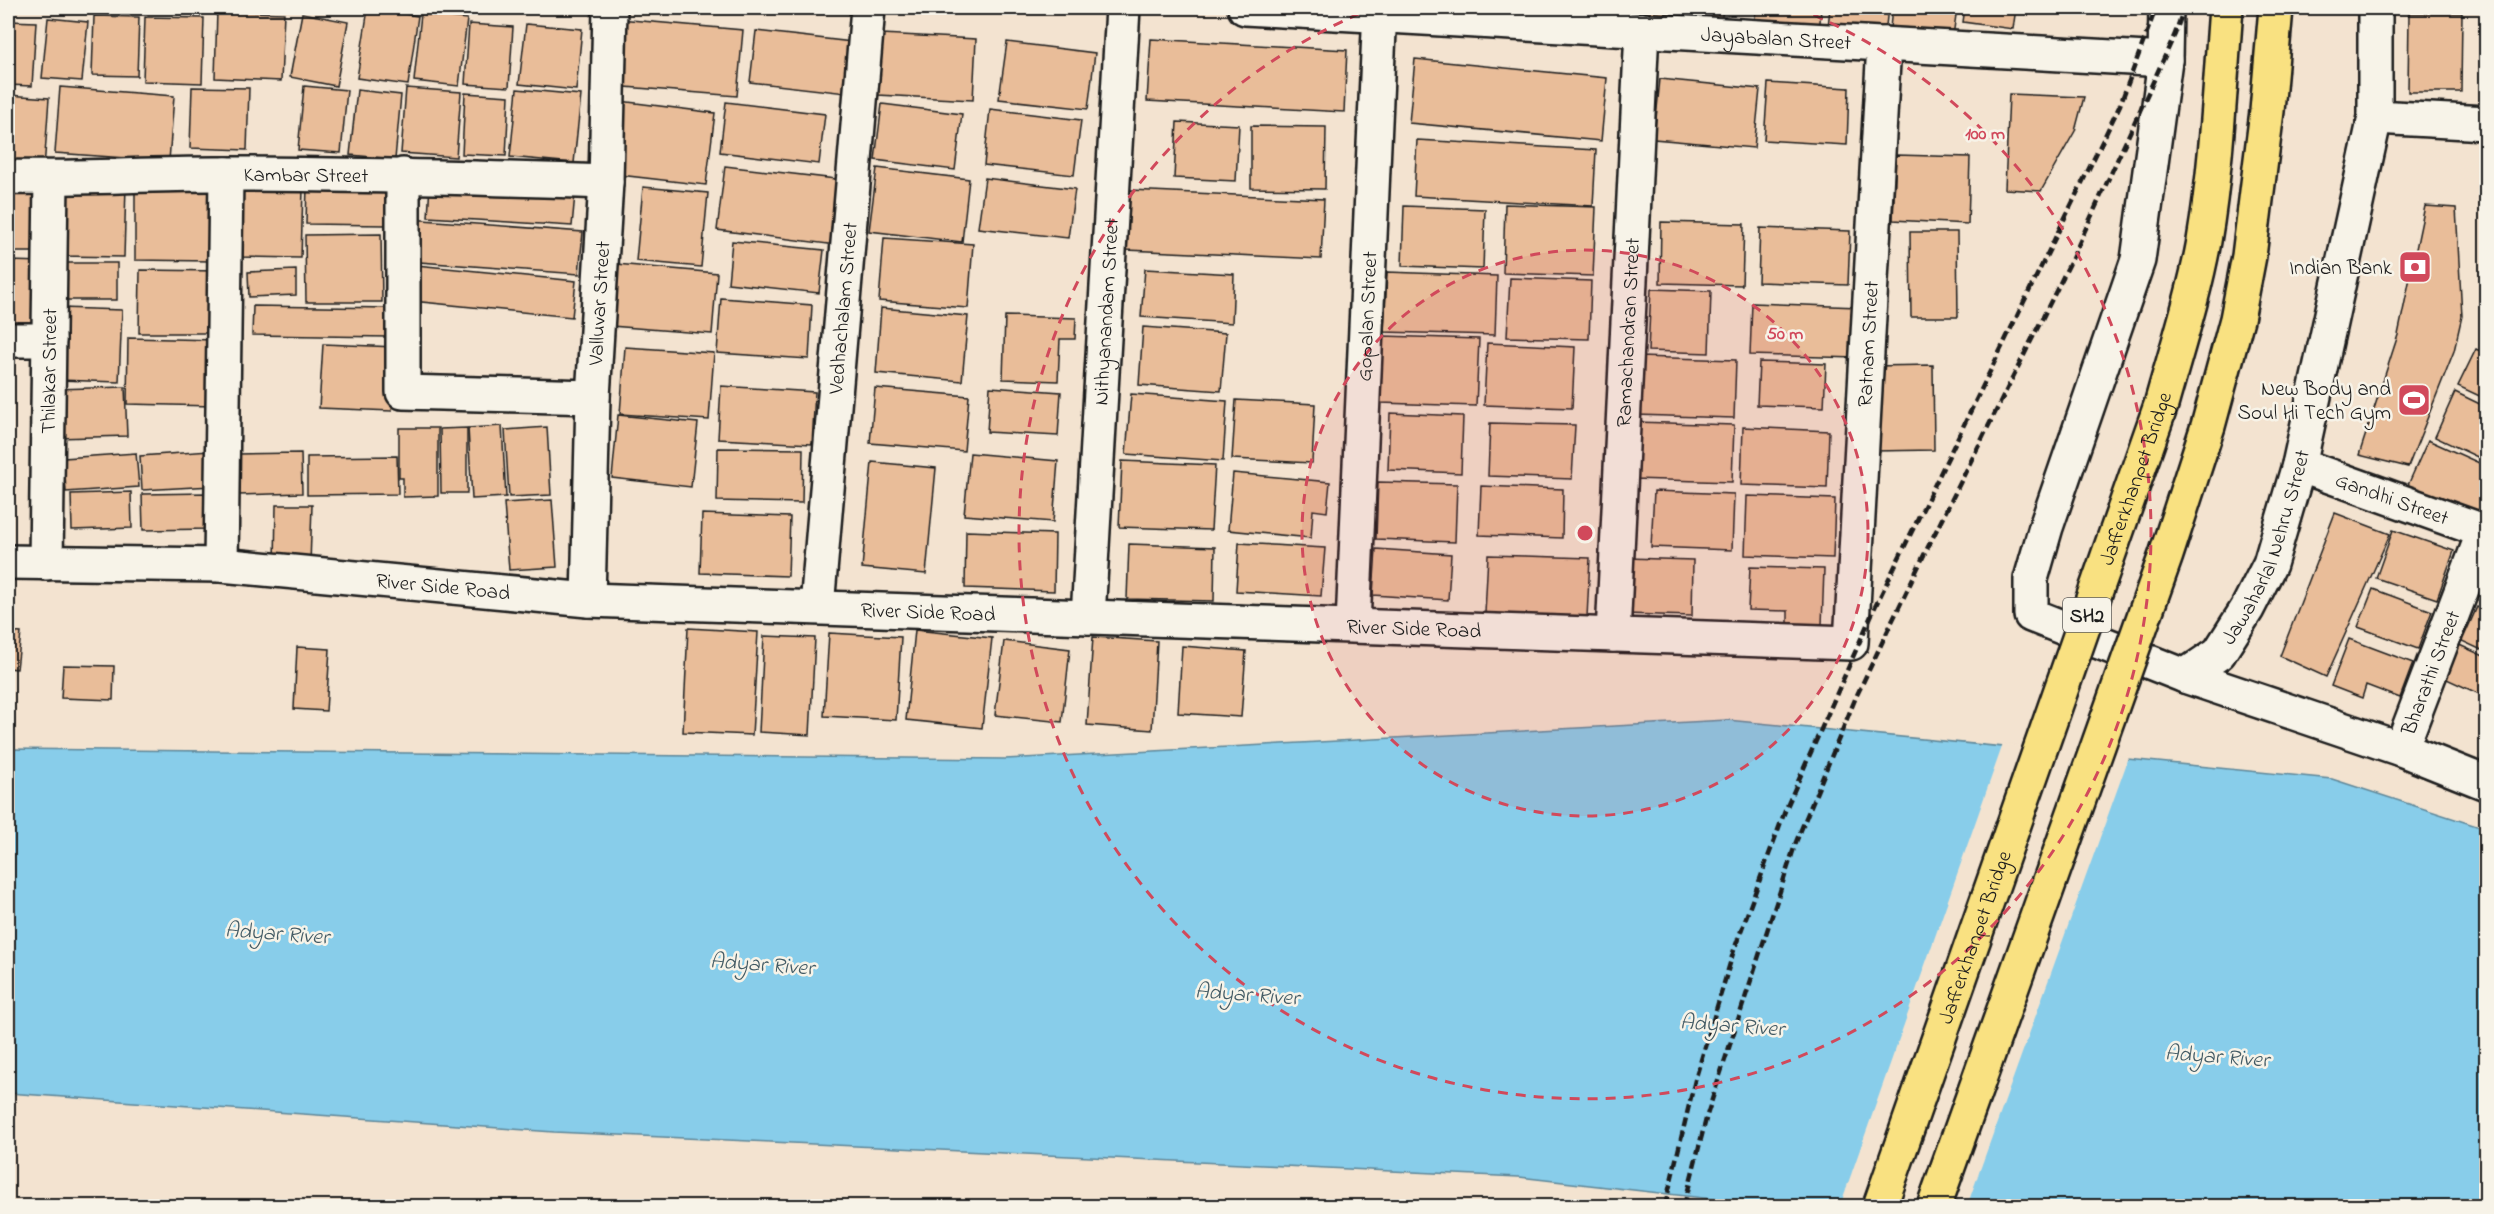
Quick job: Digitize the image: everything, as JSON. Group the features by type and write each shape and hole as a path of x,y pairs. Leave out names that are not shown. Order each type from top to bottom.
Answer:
{"main road":[{"name":"Jafferkhanpet Bridge","path":"1880,1206 2161,405 2185,322 2204,241 2226,8"},
{"name":"SH2","path":"1934,1206 2162,566 2208,426 2237,319 2248,256 2267,111 2276,8"}],"street":[{"name":"Valluvar Street","path":"588,600 593,397 606,182 610,8"},
{"name":"Vedhachalam Street","path":"818,608 868,8"},
{"name":"Nithyanandam Street","path":"1088,617 1123,8"},
{"name":"Jayabalan Street","path":"1245,8 1380,11 1642,30 2165,60"},
{"path":"2166,8 2165,60 2138,260 2046,527 2031,579 2031,615 2185,676 2401,749 2487,783"},
{"name":"Jawaharlal Nehru Street","path":"2185,676 2219,653 2247,609 2270,564 2299,465 2375,117 2375,8"},
{"name":"Gopalan Street","path":"1353,625 1380,11"},
{"name":"Ramachandran Street","path":"1613,634 1642,30"},
{"name":"Ratnam Street","path":"1851,643 1884,44"},
{"path":"2375,117 2487,123"},
{"name":"Kambar Street","path":"8,177 226,174 403,175 606,182"},
{"path":"221,565 226,174"},
{"path":"403,175 403,392 593,397"},
{"name":"Thilakar Street","path":"46,563 51,178"},
{"path":"8,340 49,340"},
{"name":"Gandhi Street","path":"2299,465 2486,530"},
{"name":"Bharathi Street","path":"2401,749 2486,530"},
{"name":"River Side Road","path":"8,562 221,565 588,600 1851,643"}],"shaded area":[{"path":"302,1204 349,1206 167,1206"}],"water":[{"name":"Adyar River","path":"1727,720 2332,779 2486,829 2486,1206 1774,1206 1519,1177 554,1132 8,1093 8,749 1005,759"}],"pier":[{"path":"2003,744 2129,757 1967,1206 1840,1206"}],"building":[{"path":"1579,8 1723,8 1721,24"},
{"path":"1756,8 1821,8 1819,36 1754,30"},
{"path":"1830,8 1888,8 1885,34 1828,27"},
{"path":"1892,8 1957,8 1953,36 1890,28"},
{"path":"1965,8 2016,8 2013,29 1963,22"},
{"path":"368,9 418,16 408,85 357,78"},
{"path":"217,11 284,13 281,81 215,78"},
{"path":"302,13 348,22 336,86 290,77"},
{"path":"2409,13 2462,13 2461,92 2408,92"},
{"path":"421,14 467,19 459,86 414,81"},
{"path":"94,16 139,17 137,76 92,75"},
{"path":"145,17 204,18 202,83 143,81"},
{"path":"48,18 88,22 82,81 42,78"},
{"path":"619,19 743,30 737,96 613,86"},
{"path":"2486,20 2486,60 2482,59"},
{"path":"8,21 36,22 32,86 8,85"},
{"path":"469,24 513,27 509,87 465,84"},
{"path":"526,24 582,29 576,90 519,84"},
{"path":"756,31 852,42 846,93 750,82"},
{"path":"882,34 976,39 973,100 878,95"},
{"path":"1151,39 1347,50 1344,112 1147,101"},
{"path":"1007,42 1095,53 1088,109 999,99"},
{"path":"1415,59 1607,78 1601,141 1409,123"},
{"path":"2486,68 2486,109 2483,109"},
{"path":"1660,79 1760,89 1754,148 1654,139"},
{"path":"1768,83 1849,88 1847,145 1764,140"},
{"path":"304,86 347,90 341,153 298,150"},
{"path":"60,87 174,96 169,161 55,153"},
{"path":"192,87 249,88 247,150 190,148"},
{"path":"406,88 461,92 456,157 401,153"},
{"path":"517,89 581,95 574,163 510,157"},
{"path":"357,90 401,95 395,159 350,155"},
{"path":"465,93 509,96 506,156 462,154"},
{"path":"2009,94 2084,97 2075,131 2041,191 2005,189"},
{"path":"8,95 49,98 44,169 8,166"},
{"path":"620,101 715,113 706,185 611,174"},
{"path":"726,102 825,114 819,164 720,152"},
{"path":"882,104 962,114 955,170 875,160"},
{"path":"990,109 1081,120 1074,175 984,165"},
{"path":"1177,122 1239,125 1236,181 1174,178"},
{"path":"1251,126 1326,127 1325,189 1251,188"},
{"path":"1417,140 1596,150 1593,206 1414,196"},
{"path":"1896,155 1970,157 1968,224 1893,220"},
{"path":"725,166 844,180 836,245 717,230"},
{"path":"877,168 969,179 962,242 869,231"},
{"path":"985,178 1075,189 1068,238 978,228"},
{"path":"135,180 213,181 212,261 135,260"},
{"path":"61,184 126,185 124,257 60,256"},
{"path":"307,185 387,185 386,225 306,224"},
{"path":"430,185 575,194 572,226 428,217"},
{"path":"8,186 34,187 33,252 8,252"},
{"path":"241,187 303,188 301,258 240,257"},
{"path":"643,187 708,193 701,267 636,261"},
{"path":"1130,190 1324,199 1321,259 1127,250"},
{"path":"1505,204 1596,207 1593,276 1503,273"},
{"path":"1404,206 1485,209 1483,269 1402,266"},
{"path":"2425,206 2456,208 2462,316 2454,351 2408,467 2359,455 2398,335"},
{"path":"409,219 583,232 579,274 406,261"},
{"path":"1661,222 1744,224 1742,285 1660,283"},
{"path":"1760,228 1850,231 1848,285 1758,282"},
{"path":"1910,232 1957,232 1958,317 1911,317"},
{"path":"381,234 382,302 306,302 305,235"},
{"path":"884,238 973,244 968,308 879,301"},
{"path":"732,241 824,250 819,293 728,283"},
{"path":"8,261 45,262 43,325 8,324"},
{"path":"60,263 117,263 117,300 60,300"},
{"path":"616,264 717,273 712,334 611,326"},
{"path":"416,265 576,281 572,317 412,301"},
{"path":"1145,269 1234,274 1232,323 1141,317"},
{"path":"140,270 223,271 222,333 139,333"},
{"path":"296,270 296,295 249,297 248,272"},
{"path":"1387,272 1497,276 1495,335 1384,332"},
{"path":"1510,278 1591,281 1589,339 1507,337"},
{"path":"1651,289 1711,291 1709,353 1648,351"},
{"path":"2486,290 2486,333 2481,333"},
{"path":"721,298 812,305 809,359 717,353"},
{"path":"1752,303 1858,307 1856,358 1750,355"},
{"path":"253,306 390,308 389,337 252,335"},
{"path":"61,308 122,310 119,382 58,380"},
{"path":"881,308 968,316 962,381 876,373"},
{"path":"1005,316 1076,318 1075,339 1060,339 1058,381 1003,379"},
{"path":"1143,327 1226,333 1221,391 1139,385"},
{"path":"1383,336 1479,339 1476,406 1380,403"},
{"path":"128,338 216,340 214,406 127,404"},
{"path":"1487,343 1575,347 1572,408 1484,405"},
{"path":"323,344 396,347 392,411 319,408"},
{"path":"625,347 714,353 709,420 620,414"},
{"path":"2476,349 2486,354 2486,399 2458,386"},
{"path":"1639,357 1736,360 1734,418 1636,415"},
{"path":"1759,362 1826,364 1824,407 1757,405"},
{"path":"1933,365 1934,450 1873,451 1872,366"},
{"path":"721,386 815,392 812,444 718,439"},
{"path":"125,387 127,436 58,438 56,389"},
{"path":"990,387 1061,392 1058,436 987,432"},
{"path":"875,388 969,396 964,451 870,443"},
{"path":"2455,392 2486,407 2486,461 2435,437"},
{"path":"1131,394 1227,401 1223,461 1126,454"},
{"path":"1236,400 1315,404 1312,463 1232,459"},
{"path":"1390,413 1463,416 1461,473 1388,470"},
{"path":"618,415 698,423 691,487 612,478"},
{"path":"1635,422 1734,425 1732,482 1633,479"},
{"path":"1490,423 1575,425 1572,479 1488,476"},
{"path":"502,426 506,497 472,499 468,428"},
{"path":"547,427 551,495 509,497 505,430"},
{"path":"1743,427 1829,431 1827,488 1741,485"},
{"path":"399,428 438,428 438,496 403,497 403,478 399,478"},
{"path":"467,428 467,493 441,493 440,429"},
{"path":"2428,440 2486,466 2486,501 2479,517 2408,485"},
{"path":"718,448 803,449 802,503 717,501"},
{"path":"210,451 212,486 142,490 140,456"},
{"path":"136,453 139,487 66,492 64,458"},
{"path":"301,453 302,493 239,495 238,454"},
{"path":"970,453 1058,461 1053,522 964,515"},
{"path":"397,456 398,494 307,495 307,457"},
{"path":"1122,461 1215,465 1211,530 1119,527"},
{"path":"872,462 936,468 926,574 862,568"},
{"path":"1233,473 1330,482 1327,512 1313,510 1311,538 1228,530"},
{"path":"1378,482 1457,484 1455,542 1376,539"},
{"path":"1481,486 1563,489 1562,538 1479,535"},
{"path":"1654,491 1734,494 1732,550 1651,547"},
{"path":"131,492 132,528 72,530 71,494"},
{"path":"209,493 210,529 143,530 142,494"},
{"path":"1747,496 1835,499 1833,558 1745,555"},
{"path":"552,500 557,567 509,570 504,503"},
{"path":"276,505 312,505 310,564 275,564"},
{"path":"2335,513 2390,534 2326,677 2280,656"},
{"path":"702,514 790,517 788,576 700,573"},
{"path":"2393,530 2454,551 2437,599 2376,578"},
{"path":"966,531 1055,534 1054,591 965,588"},
{"path":"1239,543 1325,548 1321,596 1236,591"},
{"path":"1129,544 1215,547 1214,601 1127,599"},
{"path":"1376,549 1451,554 1448,600 1373,595"},
{"path":"1488,555 1590,558 1587,617 1485,613"},
{"path":"1627,558 1693,560 1692,616 1626,614"},
{"path":"1750,567 1824,569 1822,625 1788,624 1788,611 1748,610"},
{"path":"2373,589 2432,611 2418,649 2358,627"},
{"path":"2477,607 2486,611 2486,652 2462,641"},
{"path":"688,628 758,632 752,735 683,732"},
{"path":"915,630 992,638 982,728 906,720"},
{"path":"8,632 21,633 17,669 8,668"},
{"path":"829,633 901,637 896,720 824,716"},
{"path":"764,636 815,638 810,735 759,732"},
{"path":"1093,637 1157,641 1152,730 1087,725"},
{"path":"2349,639 2413,663 2400,698 2366,685 2362,698 2331,686"},
{"path":"1004,641 1070,649 1062,722 995,715"},
{"path":"2455,643 2486,657 2486,697 2440,676"},
{"path":"1182,646 1246,651 1241,717 1178,713"},
{"path":"297,647 330,649 326,711 294,709"},
{"path":"63,665 114,666 113,700 61,698"}],"railway":[{"path":"1665,1206 1695,1080 1734,950 1785,811 1875,607 2120,105 2156,8"},
{"path":"1684,1206 1707,1115 1796,842 1856,697 1923,557 2070,263 2175,34 2184,8"}],"place":[{"name":"Indian Bank","path":"2415,267"},
{"name":"New Body and Soul Hi Tech Gym","path":"2414,400"}]}
